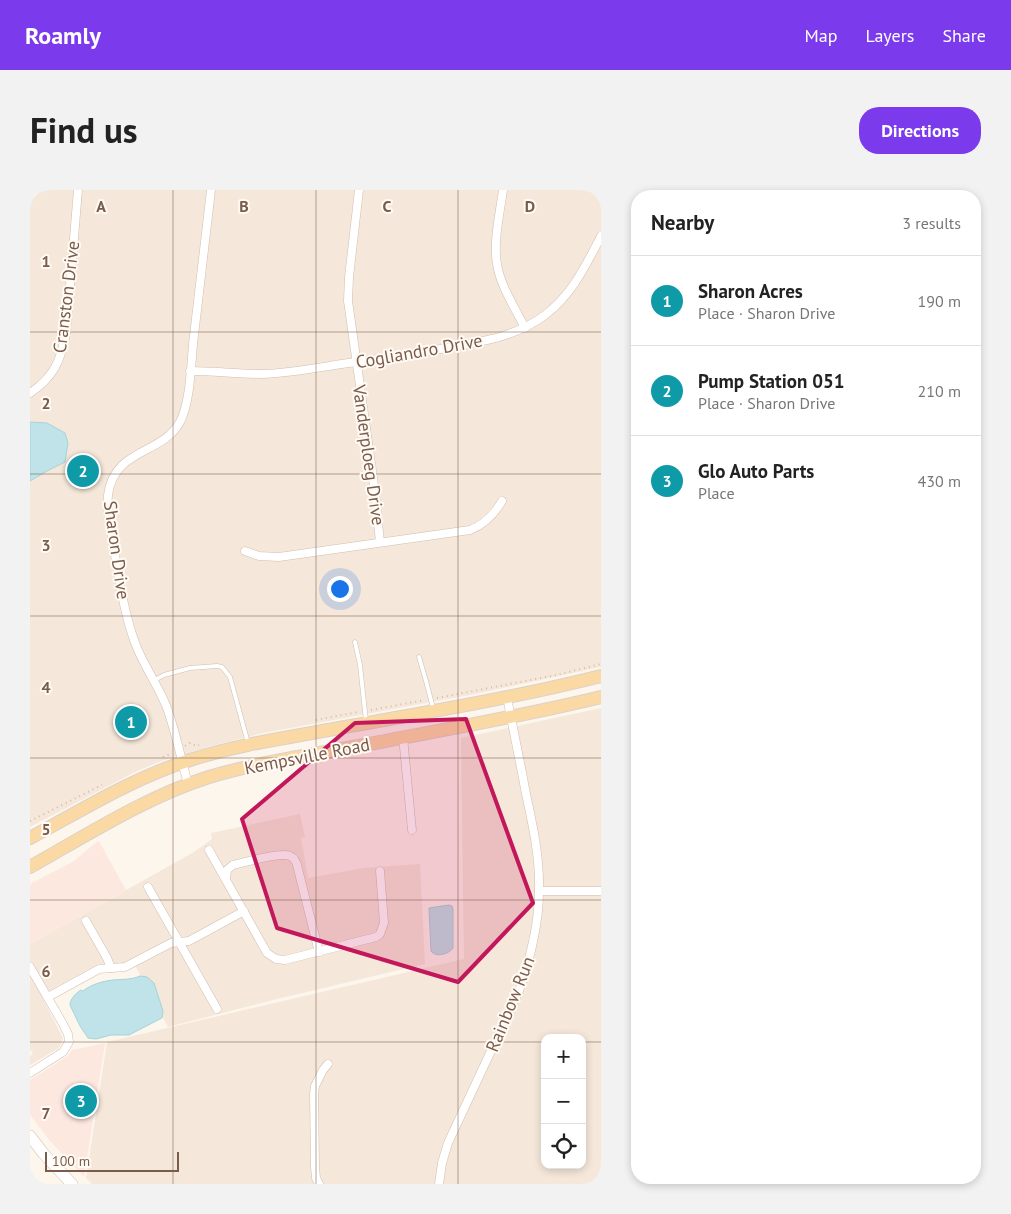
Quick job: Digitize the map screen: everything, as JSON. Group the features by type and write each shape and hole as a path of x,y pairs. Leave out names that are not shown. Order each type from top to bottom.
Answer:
{"main road":[{"name":"Kempsville Road","path":"30,838 150,775 220,752 507,697 601,676"},
{"name":"Kempsville Road","path":"30,867 124,814 188,784 246,767 511,717 601,697"},
{"path":"30,1136 72,1184"}],"street":[{"name":"Cranston Drive","path":"30,393 54,371 62,354 66,332 78,190"},
{"name":"Sharon Drive","path":"188,784 166,707 133,639 121,593 107,507 113,478 119,468 136,454 163,439 176,428 184,411 211,190"},
{"name":"Vanderploeg Drive","path":"359,190 348,302 375,492 380,542"},
{"path":"503,190 496,249 497,264 503,282 525,328"},
{"name":"Cogliandro Drive","path":"190,371 237,374 289,372 405,356 497,338 525,328 555,307 568,294 580,276 601,236"},
{"path":"245,551 258,556 279,557 470,530 487,520 502,501"},
{"name":"Rainbow Run","path":"439,1184 442,1163 448,1144 519,991 534,941 540,891 536,838 507,697"},
{"path":"403,737 412,830"},
{"path":"210,850 267,953 272,958 280,960 372,939 380,934 384,923 380,871"},
{"path":"226,879 228,870 234,865 284,854 292,857 298,869 319,952"},
{"path":"148,887 217,1009"},
{"path":"540,891 601,890"},
{"path":"48,997 99,969 125,967 171,943 189,941 244,911"},
{"path":"86,921 111,968"},
{"path":"30,967 66,1030 68,1037 68,1042 63,1052 30,1073"},
{"path":"319,1184 316,1178 315,1167 314,1094 317,1080 328,1064"}],"lane":[{"path":"355,642 360,664 366,723"},
{"path":"419,657 433,711"},
{"path":"153,681 164,675 190,668 217,666 222,668 230,677 249,745"}],"highlighted area":[{"path":"466,719 533,903 458,982 277,928 242,819 355,723"}],"shaded area":[{"path":"30,190 601,190 601,667 475,694 263,733 207,747 159,762 135,772 30,827"},
{"path":"601,708 601,1184 92,1184 86,1178 107,1042 464,959 461,738"},
{"path":"300,814 305,837 301,838 308,878 364,868 420,864 425,964 168,1027 136,967 98,964 41,995 63,1038 59,1048 30,1065 30,1056 33,1054 30,1049 30,944 194,852 212,839 211,833"},
{"path":"99,841 126,890 30,944 30,884 74,861"},
{"path":"105,1043 84,1177 50,1141 30,1115 30,1080 68,1056 72,1050"}],"water":[{"path":"30,422 47,423 65,433 68,443 65,462 30,481"},
{"path":"449,905 453,909 453,948 439,955 431,951 429,908"},
{"path":"140,976 147,977 154,983 163,1011 162,1018 129,1035 111,1035 96,1039 88,1038 70,1005 74,996 81,990 83,991 101,982"}],"place":[{"name":"Pump Station 051","path":"83,471"},
{"name":"Sharon Acres","path":"131,722"},
{"name":"Glo Auto Parts","path":"81,1101"}]}
